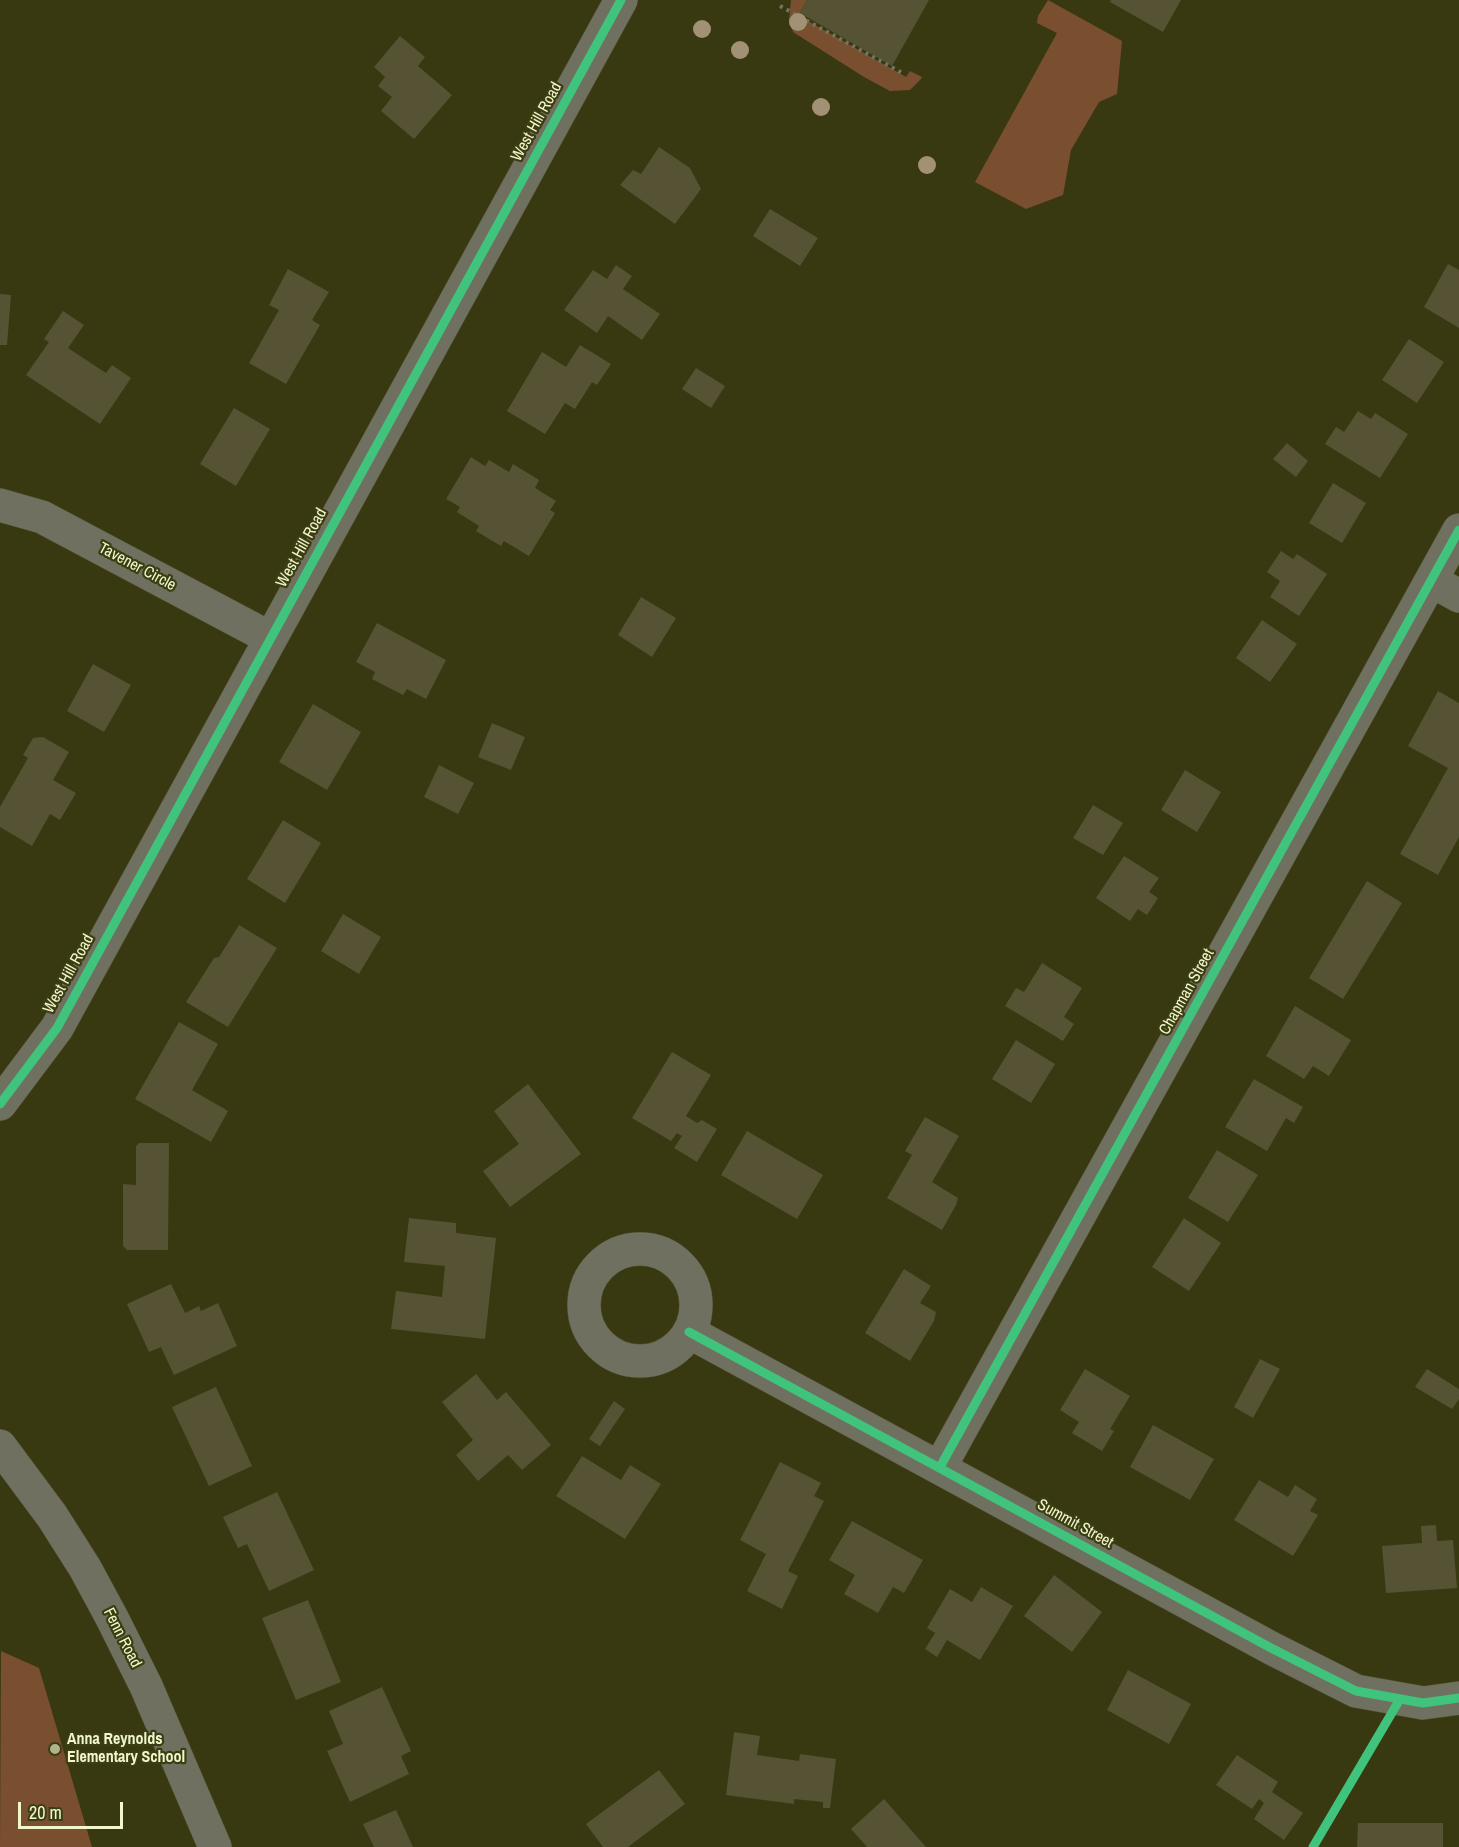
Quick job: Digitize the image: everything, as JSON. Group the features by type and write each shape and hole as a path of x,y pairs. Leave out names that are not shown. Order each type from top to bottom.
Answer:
{"street":[{"name":"West Hill Road","path":"0,1104 57,1028 621,0"},
{"name":"Tavener Circle","path":"0,505 42,517 270,638"},
{"name":"Chapman Street","path":"940,1467 1446,588 1459,530"},
{"name":"Summit Street","path":"688,1332 1271,1648 1356,1691 1423,1703 1459,1698"},
{"name":"Fenn Road","path":"0,1446 52,1516 85,1568 112,1618 146,1686 215,1847"}],"path":[{"path":"780,6 904,74"}],"shaded area":[{"path":"791,0 807,0 800,13 801,17 906,77 910,71 922,77 921,79 910,90 890,91 864,77 793,32 789,20"},
{"path":"1048,0 1122,41 1117,94 1099,102 1071,150 1063,195 1026,209 975,182 1057,33 1037,23 1038,16"},
{"path":"1,1651 39,1668 92,1847 0,1847"}],"building":[{"path":"807,0 929,0 892,66 800,13"},
{"path":"1111,0 1181,0 1163,32 1110,2"},
{"path":"400,36 425,57 418,66 452,95 414,139 381,111 392,97 378,86 385,77 374,67"},
{"path":"659,147 690,168 701,189 675,224 620,185 633,170 641,174"},
{"path":"770,209 818,238 800,266 753,236"},
{"path":"1448,264 1459,270 1459,328 1424,307"},
{"path":"616,265 632,276 623,289 660,314 642,340 608,316 597,333 564,310 593,270 607,279"},
{"path":"288,269 329,292 312,320 320,325 286,384 249,363 279,310 269,305"},
{"path":"0,294 11,295 7,345 0,345"},
{"path":"63,311 84,325 68,348 106,373 112,365 131,378 100,424 26,375 49,342 44,339"},
{"path":"1409,339 1444,362 1417,403 1382,380"},
{"path":"580,345 611,364 597,385 592,382 575,409 565,403 545,434 507,411 542,352 566,367"},
{"path":"696,368 725,386 711,408 682,389"},
{"path":"234,408 270,429 236,486 200,464"},
{"path":"1358,411 1371,419 1375,413 1408,434 1380,478 1325,444 1336,427 1344,432"},
{"path":"1287,443 1308,461 1296,477 1273,459"},
{"path":"471,457 485,466 489,460 509,472 513,464 539,480 535,488 556,501 550,510 555,513 529,556 504,541 501,546 476,531 479,526 457,512 460,507 446,499"},
{"path":"1333,483 1366,503 1342,543 1309,523"},
{"path":"1281,551 1293,559 1297,554 1327,574 1299,616 1270,597 1280,581 1267,572"},
{"path":"641,597 676,618 652,657 618,635"},
{"path":"1262,620 1297,644 1270,682 1236,658"},
{"path":"377,623 446,660 426,699 407,689 403,695 372,679 375,672 356,662"},
{"path":"93,664 131,685 104,732 67,711"},
{"path":"1438,691 1459,703 1459,837 1438,875 1400,854 1448,768 1408,746"},
{"path":"313,704 361,732 327,790 279,762"},
{"path":"492,723 525,737 511,770 478,757"},
{"path":"43,737 69,752 53,780 76,793 60,820 50,814 32,846 0,827 0,807 28,758 23,755 33,738"},
{"path":"439,765 474,783 458,814 424,797"},
{"path":"1185,770 1221,792 1197,832 1161,810"},
{"path":"1093,805 1123,823 1103,855 1073,838"},
{"path":"283,820 321,843 285,903 247,879"},
{"path":"1124,856 1159,878 1149,892 1158,898 1147,915 1138,909 1130,921 1096,898"},
{"path":"1367,881 1402,903 1343,999 1309,978"},
{"path":"343,914 381,937 359,974 321,951"},
{"path":"239,925 277,948 228,1027 186,1002 214,958 219,957"},
{"path":"1042,963 1082,988 1064,1017 1074,1024 1063,1041 1005,1006 1016,988 1024,992"},
{"path":"1295,1006 1351,1040 1329,1076 1313,1066 1304,1079 1266,1056"},
{"path":"179,1022 218,1044 192,1090 228,1111 211,1142 135,1099"},
{"path":"1016,1040 1055,1064 1031,1103 992,1079"},
{"path":"672,1052 711,1075 686,1116 697,1123 702,1120 717,1129 697,1162 674,1148 682,1136 677,1133 671,1141 632,1118"},
{"path":"1254,1079 1303,1107 1294,1123 1286,1118 1267,1151 1225,1127"},
{"path":"528,1084 581,1154 510,1207 483,1171 519,1144 494,1111"},
{"path":"925,1117 959,1136 932,1182 958,1198 942,1230 887,1198 912,1155 905,1151"},
{"path":"747,1131 823,1175 797,1219 721,1175"},
{"path":"139,1143 169,1143 168,1250 127,1250 123,1246 123,1184 136,1185 136,1146"},
{"path":"1217,1150 1258,1175 1228,1222 1188,1198"},
{"path":"409,1218 456,1223 456,1233 496,1238 485,1339 391,1329 396,1291 442,1297 445,1266 404,1262"},
{"path":"1184,1218 1221,1243 1189,1291 1152,1267"},
{"path":"904,1269 931,1286 920,1303 936,1312 934,1321 910,1361 865,1333"},
{"path":"171,1284 185,1313 199,1306 201,1311 218,1303 237,1346 174,1375 161,1347 149,1352 127,1304"},
{"path":"1260,1359 1280,1369 1253,1418 1234,1407"},
{"path":"1085,1369 1130,1396 1110,1429 1114,1431 1102,1451 1072,1433 1079,1422 1060,1410"},
{"path":"1427,1369 1459,1389 1459,1399 1452,1409 1415,1387"},
{"path":"476,1374 497,1400 506,1392 551,1445 522,1470 508,1455 478,1481 456,1455 473,1440 442,1402"},
{"path":"216,1387 252,1466 209,1486 172,1407"},
{"path":"614,1401 625,1409 600,1446 589,1439"},
{"path":"1153,1425 1214,1459 1190,1500 1130,1467"},
{"path":"582,1456 621,1480 630,1465 661,1484 625,1539 556,1496"},
{"path":"780,1462 821,1483 814,1496 824,1501 788,1571 798,1576 782,1609 747,1591 766,1554 740,1540"},
{"path":"1259,1480 1288,1497 1295,1485 1317,1499 1310,1511 1318,1515 1293,1556 1234,1520"},
{"path":"277,1492 314,1570 269,1591 247,1544 238,1548 223,1517"},
{"path":"852,1521 923,1560 904,1593 893,1587 878,1613 844,1594 855,1575 829,1560"},
{"path":"1436,1525 1437,1541 1453,1540 1457,1588 1386,1593 1382,1546 1422,1543 1421,1526"},
{"path":"1054,1575 1102,1612 1072,1652 1024,1616"},
{"path":"981,1587 1013,1606 980,1660 947,1640 937,1657 925,1649 935,1633 927,1628 950,1589 972,1602"},
{"path":"308,1600 341,1682 296,1700 262,1618"},
{"path":"1128,1670 1191,1704 1169,1744 1107,1710"},
{"path":"382,1687 411,1751 401,1756 409,1774 350,1802 327,1751 343,1744 329,1711"},
{"path":"734,1732 760,1736 757,1755 799,1761 800,1754 836,1759 830,1808 823,1808 823,1802 794,1799 794,1804 726,1795"},
{"path":"1237,1755 1278,1782 1272,1792 1303,1813 1284,1840 1254,1819 1264,1803 1259,1799 1252,1809 1216,1785"},
{"path":"659,1770 685,1804 628,1847 603,1847 586,1824"},
{"path":"884,1799 926,1847 867,1847 851,1829"},
{"path":"396,1810 413,1847 374,1847 363,1824"},
{"path":"1358,1823 1443,1823 1443,1847 1357,1847"}],"cycle path":[{"path":"0,1104 57,1028 621,0"},
{"path":"940,1467 1459,530"},
{"path":"689,1332 1271,1648 1356,1691 1423,1703 1459,1698"},
{"path":"1313,1847 1400,1699"}],"place":[{"name":"Anna Reynolds Elementary School","path":"55,1749"}]}
